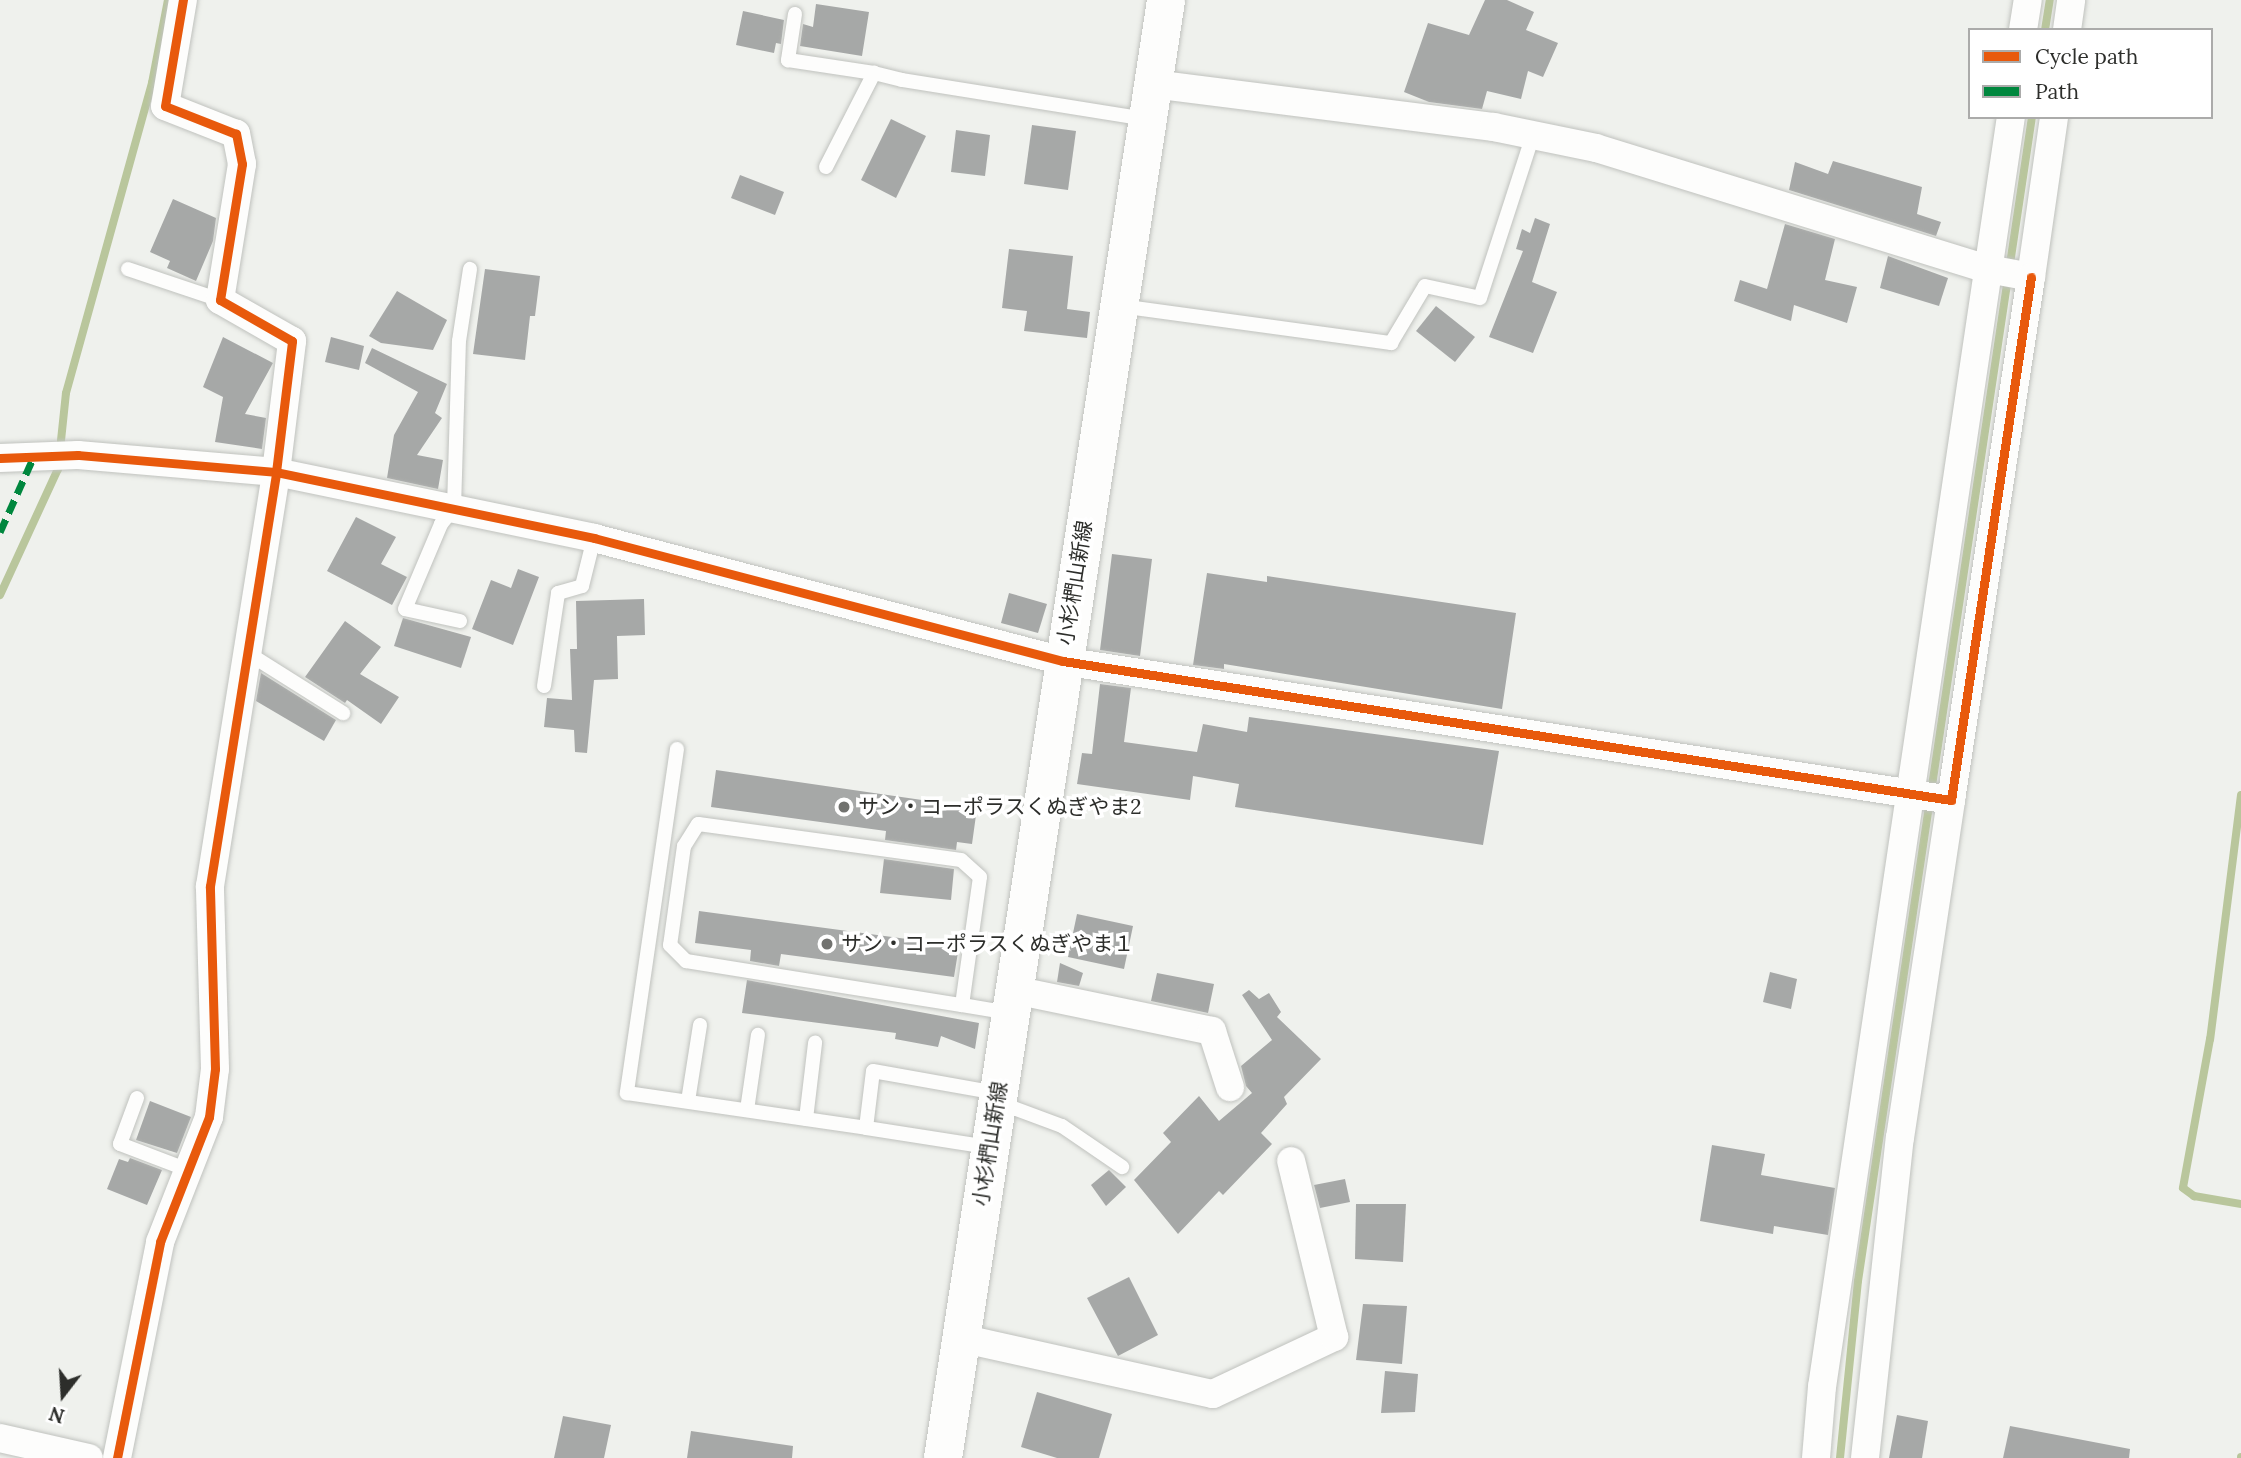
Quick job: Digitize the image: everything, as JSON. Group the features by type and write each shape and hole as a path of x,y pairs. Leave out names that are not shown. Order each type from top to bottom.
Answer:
{"main road":[{"name":"小杉椚山新線","path":"943,1458 996,1097 1013,1002 1166,0"}],"street":[{"path":"117,1458 160,1242 208,1116 215,1069 210,886 276,472 292,341 220,300 242,164 236,134 165,106 183,0"},
{"path":"2023,28 2028,0"},
{"path":"2067,28 2071,0"},
{"path":"1150,102 1494,127 1596,148 1988,269 2031,277"},
{"path":"1816,1458 1822,1387 2011,119"},
{"path":"1865,1458 1900,1138 2054,119"},
{"path":"0,457 78,455 276,472 594,538 1063,662 1910,791 1951,800"},
{"path":"1013,1002 1212,1031 1230,1087"},
{"path":"960,1338 1213,1394 1334,1337 1291,1161"},
{"path":"0,1438 89,1458"}],"lane":[{"path":"795,14 788,60 902,80 1150,102"},
{"path":"826,167 874,73"},
{"path":"1118,306 1391,342 1425,286 1480,298 1533,135"},
{"path":"128,269 220,300"},
{"path":"460,621 405,609 441,524 454,508 459,341 470,269"},
{"path":"544,686 558,593 582,586 594,538"},
{"path":"246,652 343,713"},
{"path":"677,749 627,1093 989,1147"},
{"path":"962,1005 980,877 961,860 698,824 684,846 670,945 686,961 962,1005 1013,1002"},
{"path":"688,1101 700,1026"},
{"path":"747,1110 758,1035"},
{"path":"806,1119 815,1043"},
{"path":"866,1128 873,1072 996,1097 1062,1126 1122,1167"},
{"path":"137,1098 120,1144 188,1170"}],"building":[{"path":"1485,0 1507,0 1534,12 1526,30 1558,43 1543,77 1528,71 1521,99 1487,91 1482,109 1429,102 1404,92 1428,23 1469,35"},
{"path":"816,4 869,12 862,56 800,46 803,24 813,27"},
{"path":"743,11 784,20 781,44 776,43 774,53 736,45"},
{"path":"891,119 926,136 896,198 861,180"},
{"path":"1032,125 1076,131 1068,190 1024,184"},
{"path":"956,130 990,135 985,176 951,172"},
{"path":"1833,161 1922,187 1917,214 1941,222 1936,236 1789,190 1795,162 1828,174"},
{"path":"740,175 784,192 775,215 731,198"},
{"path":"173,199 216,218 213,241 196,281 167,268 170,261 150,252"},
{"path":"1535,218 1550,224 1532,282 1557,292 1533,353 1489,337 1523,251 1516,249 1522,229 1530,233"},
{"path":"1785,224 1835,239 1825,280 1857,287 1847,323 1794,305 1791,321 1734,301 1740,280 1767,289"},
{"path":"1009,249 1073,256 1067,309 1090,312 1087,338 1024,331 1027,311 1002,308"},
{"path":"1888,256 1948,278 1939,306 1880,288"},
{"path":"485,269 540,276 535,316 530,316 525,360 473,354"},
{"path":"397,291 447,320 433,350 381,343 369,336"},
{"path":"1436,306 1475,337 1455,362 1416,331"},
{"path":"223,337 273,363 245,414 266,418 262,449 215,442 223,397 203,387"},
{"path":"331,337 364,346 359,370 325,362"},
{"path":"372,348 447,384 435,413 442,418 417,455 443,460 438,489 387,478 394,435 418,392 365,363"},
{"path":"356,517 396,537 381,564 407,577 392,605 327,571"},
{"path":"1112,554 1152,559 1140,656 1100,650"},
{"path":"518,569 539,577 513,645 472,629 491,580 511,588"},
{"path":"1207,573 1267,582 1267,576 1516,613 1502,709 1224,664 1224,669 1193,665"},
{"path":"1009,593 1047,604 1038,633 1001,623"},
{"path":"644,599 645,635 617,636 618,679 594,680 587,753 575,752 574,730 544,727 547,698 572,700 570,649 577,649 576,601"},
{"path":"403,618 471,637 461,668 394,646"},
{"path":"345,621 381,647 360,674 399,697 381,724 347,700 345,703 305,677"},
{"path":"261,673 336,720 324,741 256,701"},
{"path":"1100,684 1131,688 1124,742 1197,752 1203,724 1247,732 1249,717 1499,751 1483,845 1235,807 1239,784 1193,776 1190,800 1077,784 1082,753 1092,754"},
{"name":"サン・コーポラスくぬぎやま2","path":"716,770 977,808 972,844 957,842 956,850 885,840 886,831 711,807"},
{"path":"884,859 954,869 951,900 880,893"},
{"name":"サン・コーポラスくぬぎやま１","path":"699,911 959,946 954,977 781,954 779,966 750,961 751,950 695,943"},
{"path":"1077,914 1133,926 1124,969 1068,957"},
{"path":"1060,963 1083,973 1079,986 1057,982"},
{"path":"1770,972 1797,979 1791,1009 1763,1002"},
{"path":"1157,973 1214,984 1208,1013 1151,1001"},
{"path":"747,980 979,1023 975,1049 941,1036 938,1047 895,1039 896,1033 742,1013"},
{"path":"1249,990 1259,999 1269,993 1281,1012 1277,1017 1321,1059 1284,1097 1287,1104 1261,1133 1272,1144 1223,1195 1219,1191 1178,1234 1134,1180 1171,1142 1163,1133 1199,1096 1219,1121 1252,1093 1246,1086 1241,1066 1272,1040 1242,995"},
{"path":"150,1101 191,1117 177,1153 136,1140"},
{"path":"1712,1145 1765,1154 1761,1175 1835,1188 1828,1235 1774,1226 1773,1234 1700,1221"},
{"path":"130,1158 162,1170 147,1205 107,1189 119,1159 128,1162"},
{"path":"1109,1170 1126,1187 1106,1206 1091,1185"},
{"path":"1345,1179 1350,1202 1320,1208 1314,1185"},
{"path":"1356,1204 1406,1204 1403,1262 1355,1259"},
{"path":"1129,1277 1158,1335 1118,1356 1087,1298"},
{"path":"1363,1304 1407,1306 1402,1364 1356,1360"},
{"path":"1385,1371 1418,1374 1415,1412 1381,1413"},
{"path":"1037,1392 1112,1414 1099,1458 1057,1458 1021,1447"},
{"path":"1897,1415 1928,1421 1922,1458 1889,1458"},
{"path":"563,1416 611,1425 604,1458 554,1458"},
{"path":"2010,1426 2130,1449 2129,1458 2003,1458"},
{"path":"691,1431 793,1446 792,1458 687,1458"}],"waterway":[{"path":"0,595 58,469 66,393 152,83 168,0"},
{"path":"2045,28 2050,0"},
{"path":"1840,1458 1858,1281 2032,119"},
{"path":"2241,795 2210,1039 2183,1188 2194,1196 2241,1204"}],"marked path":[{"path":"0,532 34,456"}],"cycle path":[{"path":"117,1458 160,1242 209,1117 215,1069 210,886 276,472 292,341 220,300 242,164 236,134 165,106 183,0"},
{"path":"0,458 78,455 276,472 594,538 1063,661 1951,800 2031,277"}],"place":[{"name":"サン・コーポラスくぬぎやま2","path":"844,807"},
{"name":"サン・コーポラスくぬぎやま１","path":"827,944"}]}
